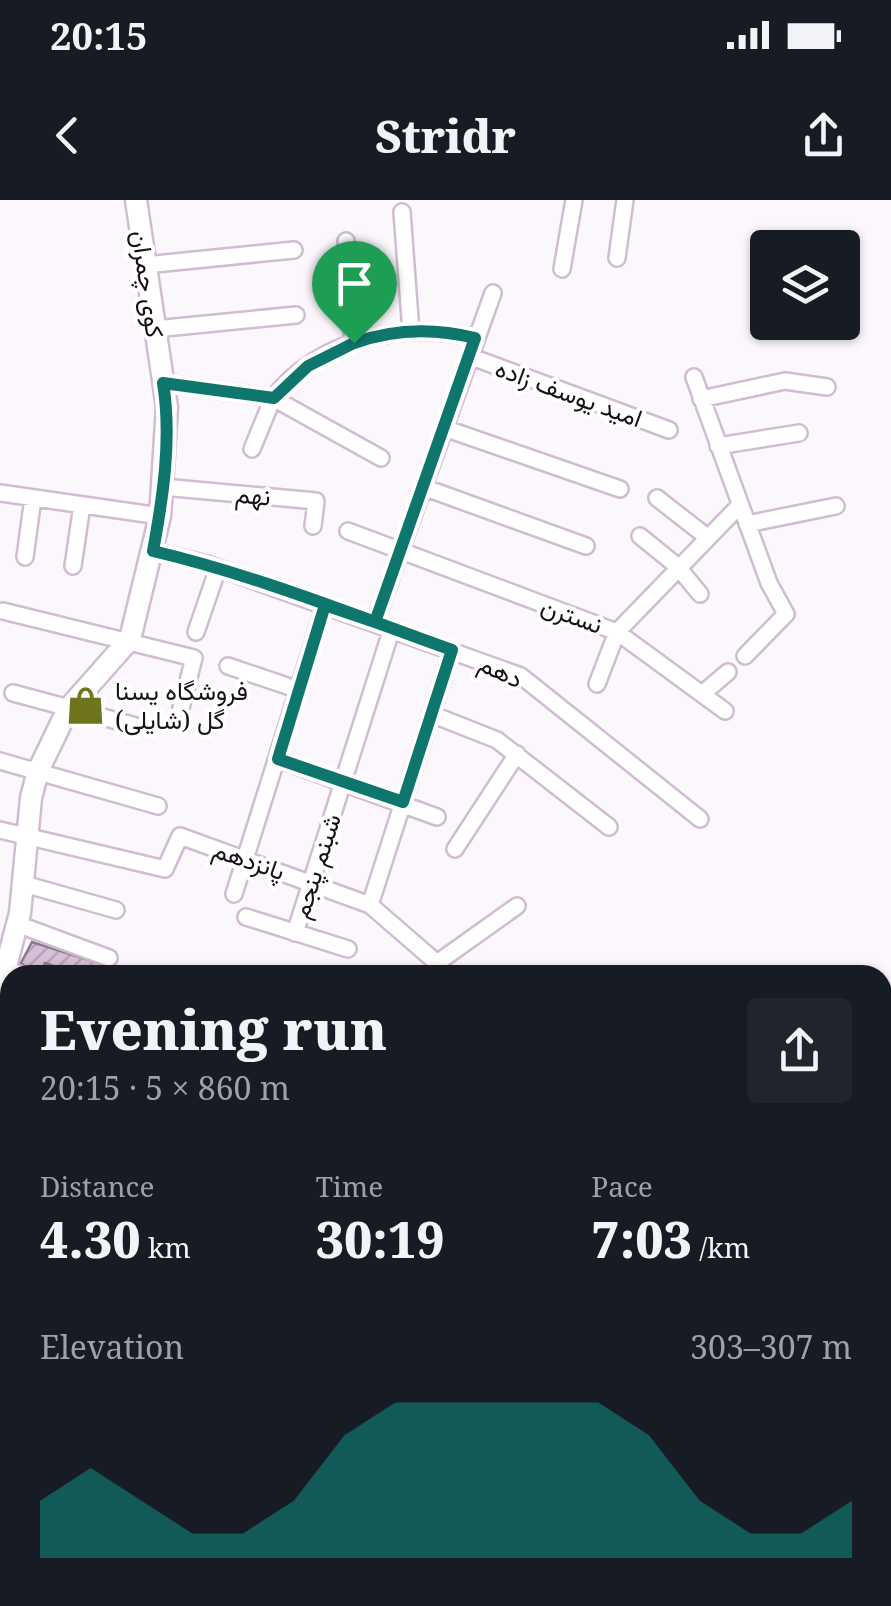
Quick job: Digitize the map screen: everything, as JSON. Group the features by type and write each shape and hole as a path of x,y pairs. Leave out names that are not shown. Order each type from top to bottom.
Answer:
{"main road":[{"name":"کوی چمران","path":"11,965 38,771 68,709 130,638 160,516 167,407 137,200"}],"street":[{"path":"562,269 574,200"},
{"path":"617,258 625,200"},
{"path":"402,212 411,332"},
{"path":"346,241 354,343"},
{"path":"145,265 294,250"},
{"path":"375,622 493,294"},
{"path":"155,330 296,315"},
{"path":"252,449 274,398 308,366 354,343 389,332 452,332 475,338"},
{"name":"امید یوسف زاده","path":"469,356 669,430"},
{"path":"694,378 747,524 786,614 745,656"},
{"path":"702,399 785,381 827,387"},
{"path":"163,383 274,398 380,458"},
{"path":"444,428 620,489"},
{"path":"718,446 799,433"},
{"name":"نهم","path":"163,487 316,501 312,526"},
{"path":"423,487 586,546"},
{"path":"0,493 160,516"},
{"path":"25,557 34,498"},
{"path":"657,498 707,538"},
{"path":"72,566 82,505"},
{"path":"596,684 617,632 740,505"},
{"path":"747,524 836,506"},
{"name":"نسترن","path":"348,531 617,632 725,711"},
{"path":"640,536 678,566 700,594"},
{"name":"دهم","path":"153,551 218,568 520,676 700,819"},
{"path":"196,632 218,568"},
{"path":"234,894 325,605"},
{"path":"3,611 130,638 194,658 181,708"},
{"name":"شبنم پنجم","path":"295,933 392,628"},
{"path":"370,905 452,650"},
{"path":"228,666 299,690"},
{"path":"702,694 728,672"},
{"path":"13,693 136,726"},
{"path":"431,714 497,740 609,827"},
{"path":"455,849 517,754"},
{"path":"278,759 437,817"},
{"path":"0,761 158,806"},
{"name":"پانزدهم","path":"0,830 165,869 180,836 370,905 430,965"},
{"path":"24,884 116,910"},
{"path":"439,965 517,906"},
{"path":"246,917 348,949"},
{"path":"17,924 108,958"}],"building":[{"path":"32,942 105,965 23,965"}],"place":[{"name":"فروشگاه یسنا گل (شایلی)","path":"85,705"}],"route":[{"path":"354,343 308,366 274,398 163,383 167,407 163,487 153,551 207,564 375,622 452,650 403,802 278,759 325,605 375,622 475,338 452,332 389,332 354,343"}]}
